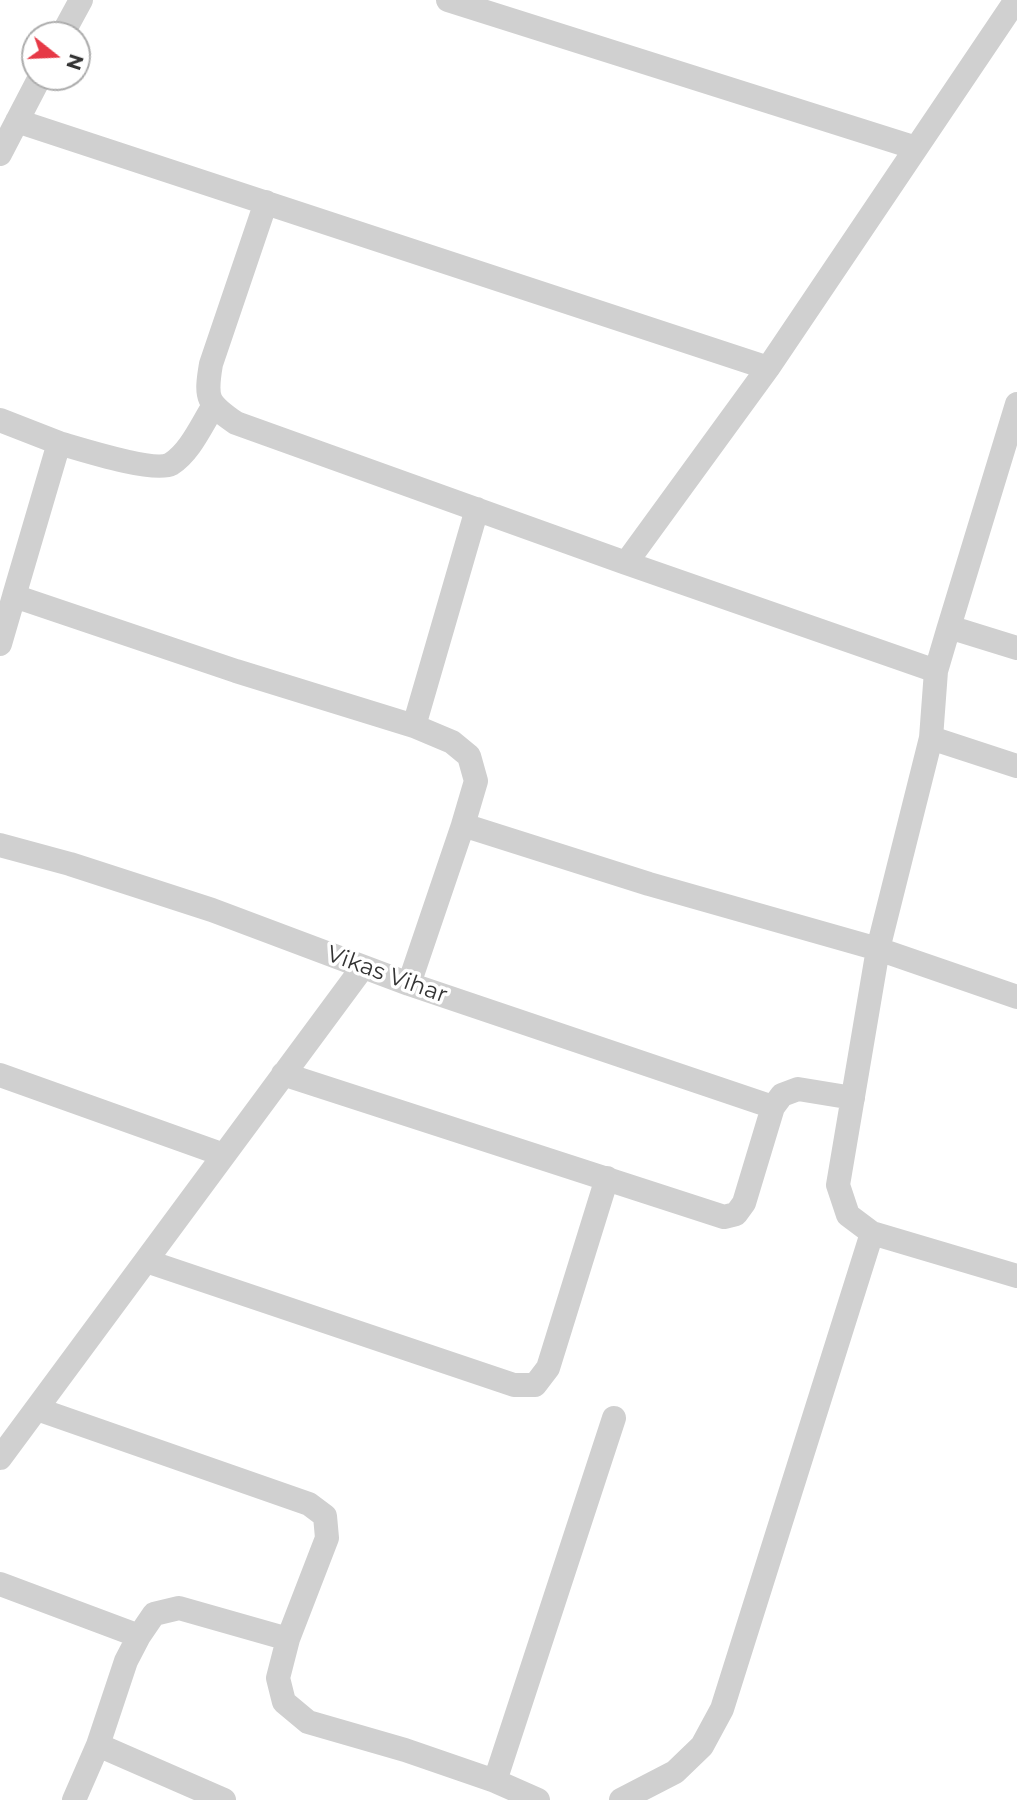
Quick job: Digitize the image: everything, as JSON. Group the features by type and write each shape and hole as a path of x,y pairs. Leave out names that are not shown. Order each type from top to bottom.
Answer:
{"street":[{"path":"70,21 81,0"},
{"path":"448,0 916,148"},
{"path":"626,563 768,368 1017,0"},
{"path":"0,154 33,91"},
{"path":"17,121 768,368"},
{"path":"266,202 211,364 207,388 213,407 236,423 936,671"},
{"path":"1017,404 936,671 931,738 878,949 838,1185 848,1215 872,1233 1017,1276"},
{"path":"0,420 59,443 147,466 168,466 185,452 213,407"},
{"path":"0,644 59,443"},
{"path":"414,726 477,509"},
{"path":"14,596 236,671 414,726 452,742 468,756 476,781 410,984"},
{"path":"949,627 1017,648"},
{"path":"931,738 1017,766"},
{"path":"463,825 649,884 878,949 1017,997"},
{"name":"Vikas Vihar","path":"0,845 70,864 212,910 410,984 773,1107"},
{"path":"0,1458 363,967"},
{"path":"283,1074 723,1217 736,1214 744,1203 773,1107 782,1095 798,1089 853,1098"},
{"path":"0,1075 224,1155"},
{"path":"146,1261 514,1385 535,1385 548,1368 607,1178"},
{"path":"621,1800 675,1772 702,1746 722,1709 872,1233"},
{"path":"37,1409 309,1504 325,1516 327,1538 288,1639 278,1678 284,1703 307,1722 405,1750 495,1781 538,1800"},
{"path":"495,1781 614,1418"},
{"path":"0,1584 139,1636"},
{"path":"74,1800 98,1745 126,1661 154,1614 179,1608 288,1639"},
{"path":"98,1745 224,1800"}]}
